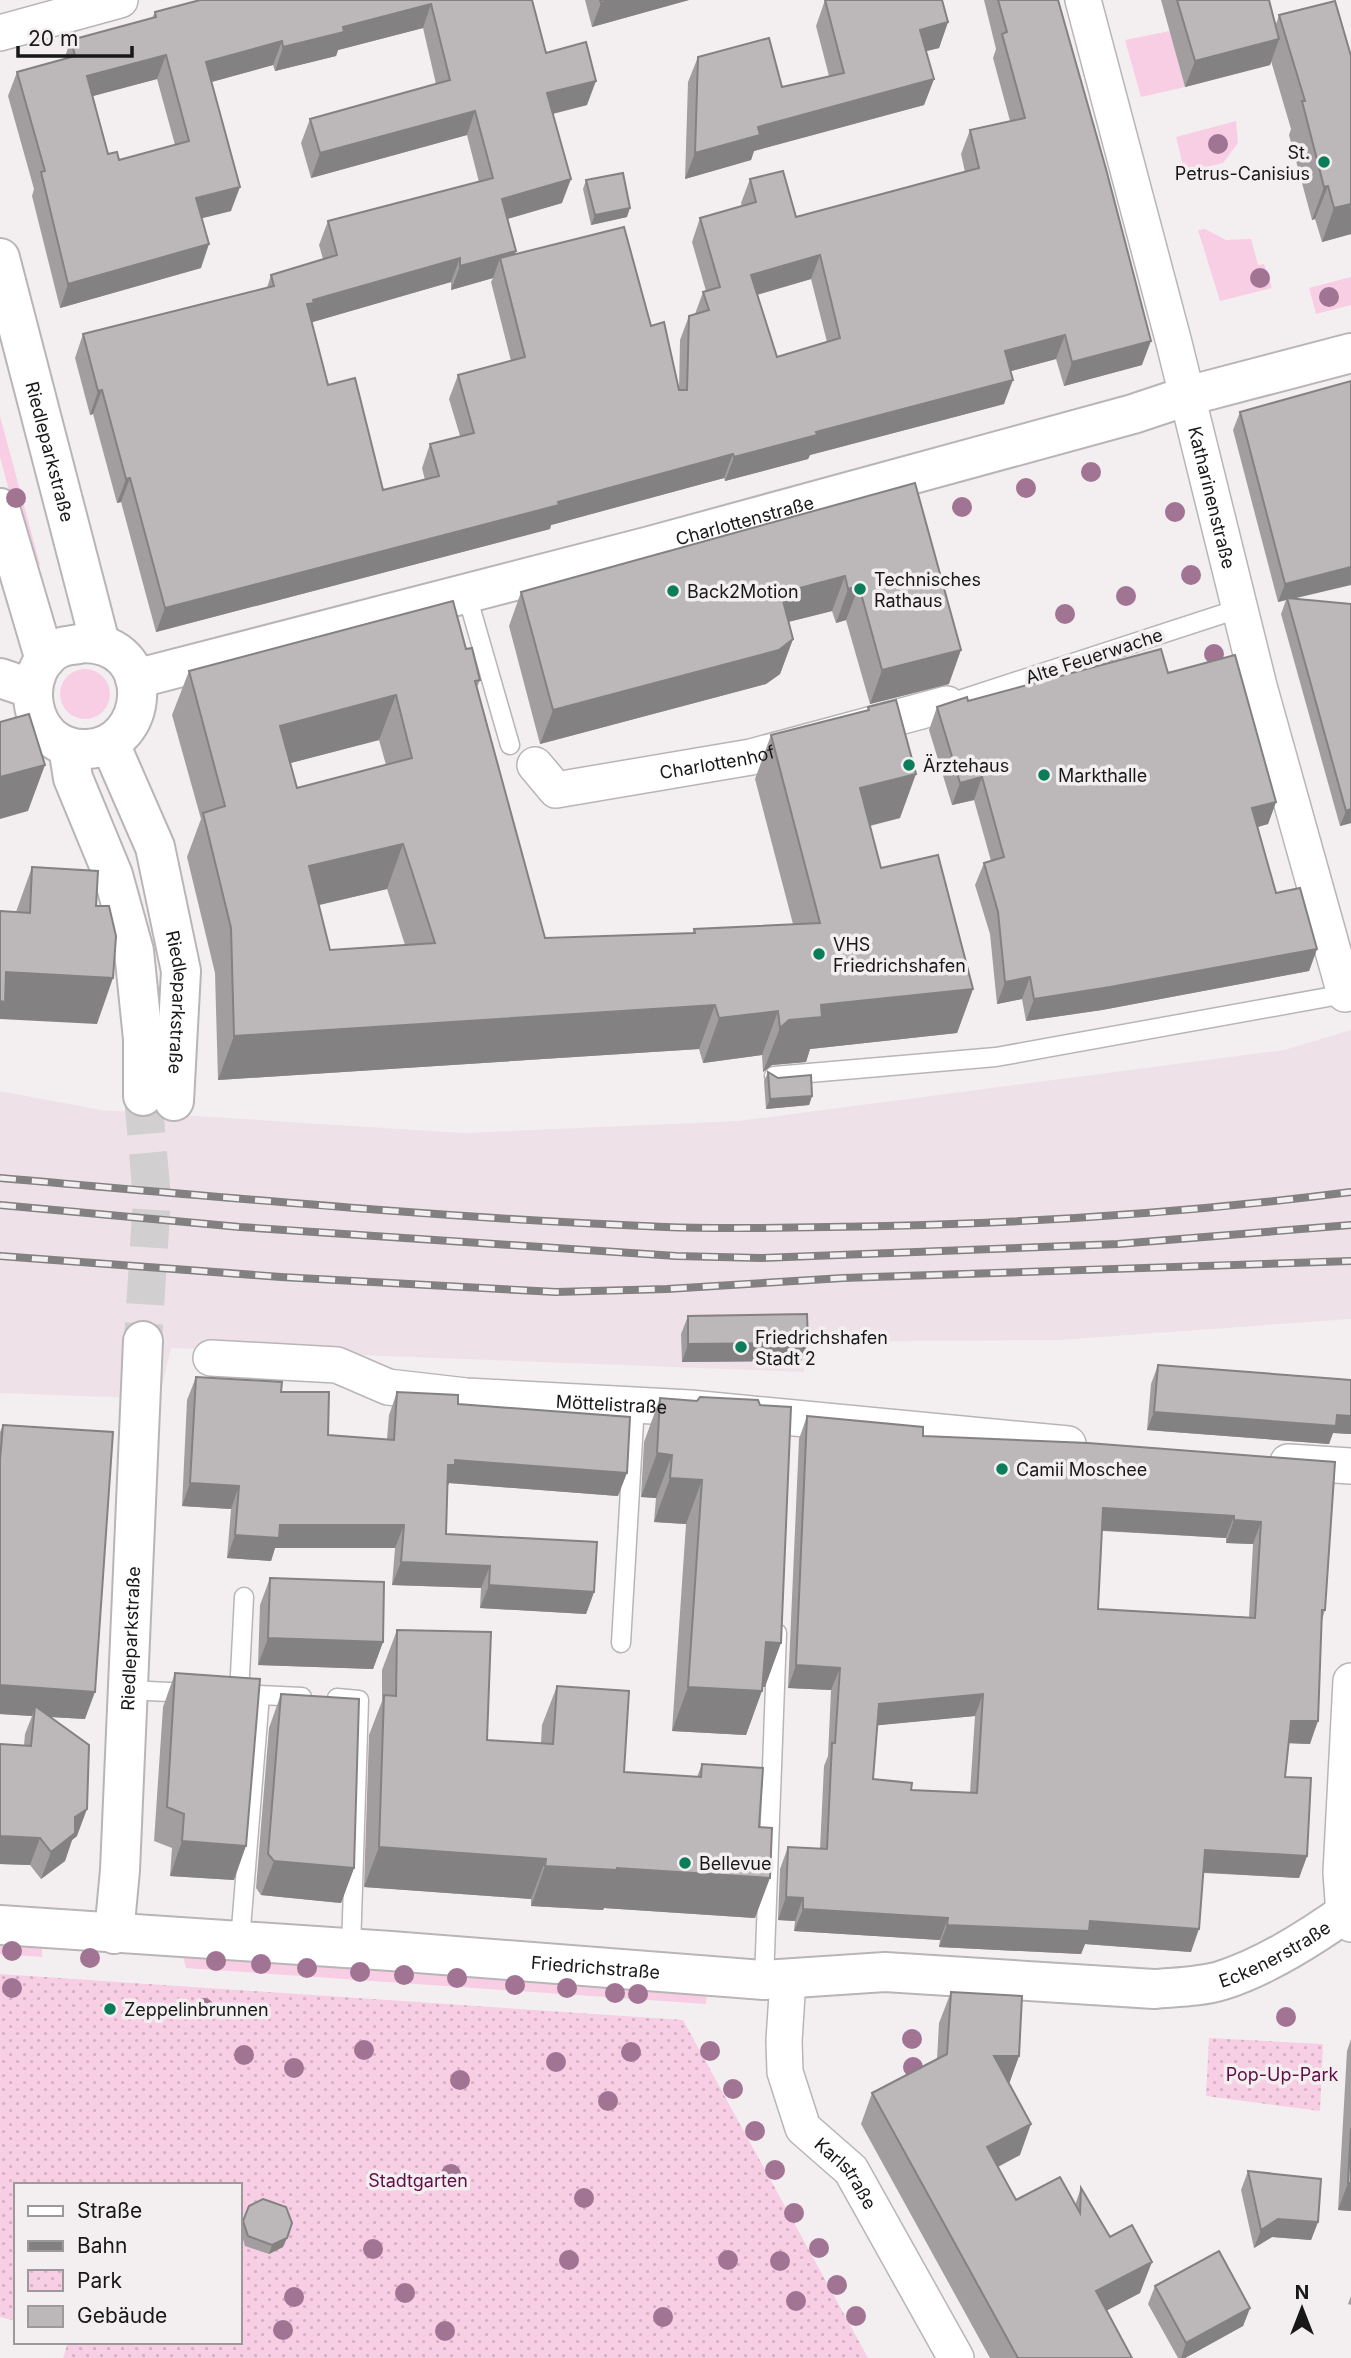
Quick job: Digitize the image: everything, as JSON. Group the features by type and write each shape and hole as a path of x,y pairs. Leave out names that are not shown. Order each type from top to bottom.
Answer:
{"street":[{"path":"0,33 120,0"},
{"name":"Katharinenstraße","path":"1083,0 1187,396 1259,686 1348,993"},
{"name":"Riedleparkstraße","path":"0,258 100,643"},
{"name":"Charlottenstraße","path":"135,679 650,546 1133,414 1187,396 1351,354"},
{"path":"0,508 26,676 35,715 44,732 68,747 85,749 110,744 125,731 134,715 137,701 132,667 122,655 100,643 61,647 26,676"},
{"name":"Charlottenhof","path":"523,755 556,790 751,757 947,704"},
{"name":"Riedleparkstraße","path":"68,747 73,778 113,875 134,951 143,1039 158,1099 181,971 155,847 110,744"},
{"name":"Riedleparkstraße","path":"114,1934 120,1871 144,1342"},
{"name":"Möttelistraße","path":"211,1358 337,1365 388,1387 440,1393 690,1408 787,1424 1097,1447"},
{"path":"1258,1459 1351,1466"},
{"path":"1349,1916 1341,1873 1351,1681"},
{"name":"Eckenerstraße","path":"1191,1986 1223,1980 1252,1968 1349,1916"},
{"name":"Friedrichstraße","path":"0,1925 776,1979 885,1972 1154,1989 1191,1986"},
{"name":"Karlstraße","path":"776,1979 785,2072 803,2128 852,2170 956,2358"}],"lane":[{"name":"Charlottenhof","path":"466,592 523,755"},
{"name":"Alte Feuerwache","path":"947,704 1241,608"},
{"path":"774,1076 996,1057 1348,993"},
{"path":"621,1643 635,1405"},
{"path":"239,1694 244,1597"},
{"path":"776,1979 778,1620"},
{"path":"127,1689 359,1700 351,1949"},
{"path":"240,1941 260,1695"}],"shaded area":[{"path":"1351,1030 1351,1319 1059,1340 816,1342 803,1372 171,1348 159,1399 0,1393 0,1091 101,1110 464,1133 738,1121 1284,1050"}],"green space":[{"path":"1170,31 1185,87 1141,97 1125,40"},
{"path":"1236,121 1238,143 1223,163 1197,169 1187,181 1176,137"},
{"path":"1205,229 1226,240 1251,239 1258,265 1264,264 1272,288 1220,301 1198,230"},
{"path":"1351,277 1351,305 1316,314 1309,288"},
{"path":"0,416 40,565 30,568 0,457"},
{"path":"85,669 103,676 110,694 103,712 85,719 67,712 60,694 67,676"},
{"path":"0,1944 42,1947 42,1957 0,1954"},
{"path":"183,1956 707,1994 706,2004 186,1968"},
{"name":"Stadtgarten","path":"0,1974 683,2020 868,2358 63,2358 67,2344 242,2344 242,2183 14,2183 14,2320 0,2317"},
{"name":"Pop-Up-Park","path":"1209,2038 1323,2044 1320,2111 1206,2096"}],"building":[{"path":"200,0 532,0 546,53 586,42 596,81 547,93 571,179 502,199 516,251 460,266 460,258 313,300 314,303 307,304 328,385 355,378 383,490 439,476 430,444 474,433 458,375 525,357 500,258 624,227 651,326 664,322 679,390 687,390 689,316 709,310 703,292 720,287 700,218 756,202 750,179 783,171 796,217 979,168 970,130 1025,118 1002,34 1007,32 998,0 1058,0 1151,341 1072,362 1065,335 1005,351 1013,380 816,432 817,435 734,457 733,454 558,502 559,505 165,608 130,478 126,479 102,390 98,391 83,334 274,286 271,275 337,255 328,221 493,178 475,111 320,153 310,119 450,80 431,4 343,27 344,32 283,47 282,41 206,62 240,187 196,198 209,244 68,284 41,172 45,171 17,72 75,56 71,40 156,17 155,12","holes":["166,55 189,141 119,160 117,152 108,154 87,76","820,255 840,338 777,357 751,275"]},
{"path":"825,0 942,0 948,22 920,30 934,79 758,127 760,135 695,153 698,57 769,38 782,87 844,73"},
{"path":"1177,0 1269,0 1279,39 1195,61"},
{"path":"1335,1 1351,56 1351,204 1334,208 1328,186 1324,187 1302,101 1305,101 1279,15"},
{"path":"623,173 630,208 595,215 586,180"},
{"path":"1351,381 1351,567 1285,584 1240,412"},
{"path":"915,483 961,650 882,670 859,586 848,589 845,576 781,593 793,639 779,650 553,710 521,592"},
{"path":"1287,598 1351,604 1351,809 1346,811"},
{"path":"453,601 466,649 472,648 480,680 475,681 545,938 695,933 694,929 820,923 771,735 869,710 868,707 896,700 916,774 860,788 881,868 938,855 973,989 821,1005 822,1017 789,1020 780,1028 778,1011 719,1018 715,1005 234,1036 231,928 203,813 225,806 189,671","holes":["396,695 412,758 297,788 280,726","403,844 435,943 330,950 309,866"]},
{"path":"1161,649 1168,673 1235,655 1276,802 1252,808 1276,893 1300,888 1317,949 1034,999 1030,977 1005,982 998,912 984,863 1004,857 982,777 960,783 937,707 967,697 968,701"},
{"path":"29,714 45,765 0,777 0,722"},
{"path":"32,867 98,871 96,906 109,906 116,936 113,978 6,972 5,1002 0,1001 0,911 30,913"},
{"path":"768,1072 778,1078 811,1075 812,1096 770,1099"},
{"path":"807,1314 808,1343 688,1344 688,1316"},
{"path":"1158,1365 1351,1380 1351,1416 1337,1415 1336,1426 1154,1412"},
{"path":"196,1377 282,1382 281,1392 329,1392 328,1435 394,1440 397,1392 458,1395 458,1404 630,1417 627,1473 455,1460 455,1465 448,1465 446,1534 597,1542 594,1592 489,1585 490,1566 401,1562 404,1525 280,1525 279,1538 235,1535 239,1486 190,1483"},
{"path":"700,1397 758,1400 760,1405 791,1407 781,1643 766,1642 762,1691 688,1687 702,1480 670,1478 672,1455 657,1453 660,1398 697,1401"},
{"path":"807,1416 923,1427 923,1436 1088,1443 1335,1462 1325,1610 1322,1610 1318,1721 1291,1721 1285,1777 1311,1778 1307,1856 1205,1850 1199,1929 1090,1921 1089,1931 947,1925 948,1918 803,1909 803,1898 786,1897 788,1847 827,1849 832,1743 835,1743 840,1668 796,1665","holes":["1103,1508 1234,1516 1234,1520 1261,1522 1255,1618 1098,1609","983,1694 977,1793 911,1790 912,1783 873,1779 879,1704"]},
{"path":"3,1425 113,1432 95,1692 0,1685 0,1460"},
{"path":"270,1578 384,1582 383,1642 268,1638"},
{"path":"397,1630 491,1632 487,1740 553,1744 557,1686 629,1691 624,1772 701,1777 702,1764 763,1768 759,1827 772,1828 770,1878 545,1866 546,1859 379,1847 384,1695 396,1696"},
{"path":"175,1673 260,1679 246,1846 182,1841 184,1814 167,1807"},
{"path":"281,1694 359,1699 354,1868 274,1861 268,1854"},
{"path":"35,1706 89,1745 87,1809 75,1817 75,1833 51,1852 40,1838 0,1836 0,1744 31,1746"},
{"path":"951,1992 1022,1996 1019,2056 994,2056 1031,2124 987,2147 1016,2200 1060,2177 1080,2213 1081,2188 1110,2237 1132,2225 1152,2262 1096,2291 1132,2358 1018,2358 872,2093 947,2054"},
{"path":"1351,2128 1351,2183 1348,2183"},
{"path":"1248,2171 1321,2179 1318,2222 1278,2219 1261,2230"},
{"path":"263,2199 286,2207 292,2223 287,2238 272,2245 248,2236 243,2221 249,2206"},
{"path":"1219,2251 1250,2308 1186,2343 1155,2286"}],"tunnel":[{"path":"143,1096 152,1198 143,1341"}],"railway":[{"path":"0,1178 415,1213 706,1228 894,1226 1025,1221 1156,1212 1351,1192"},
{"path":"0,1205 240,1227 676,1256 761,1258 1118,1244 1351,1225"},
{"path":"0,1256 281,1277 556,1292 667,1289 843,1278 1351,1261"}],"place":[{"name":"St. Petrus-Canisius","path":"1324,162"},
{"name":"Technisches Rathaus","path":"860,589"},
{"name":"Back2Motion","path":"673,591"},
{"name":"Ärztehaus","path":"909,765"},
{"name":"Markthalle","path":"1044,775"},
{"name":"VHS Friedrichshafen","path":"819,954"},
{"name":"Friedrichshafen Stadt 2","path":"741,1347"},
{"name":"Camii Moschee","path":"1002,1469"},
{"name":"Bellevue","path":"685,1863"},
{"name":"Zeppelinbrunnen","path":"110,2009"}]}
